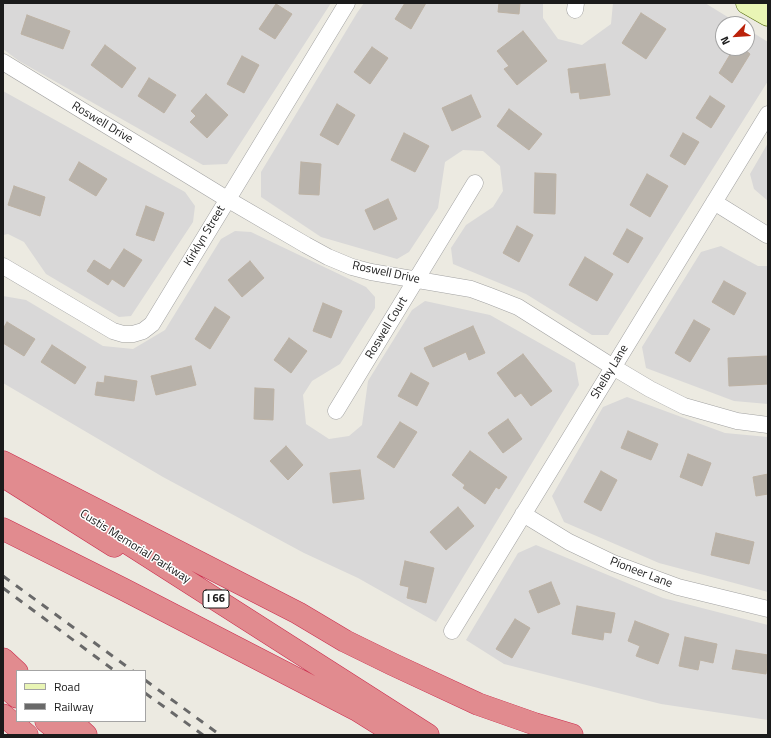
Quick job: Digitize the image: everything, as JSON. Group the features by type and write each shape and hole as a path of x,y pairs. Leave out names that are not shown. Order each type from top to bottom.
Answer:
{"highway":[{"name":"Custis Memorial Parkway","path":"3,463 428,735"},
{"path":"3,463 298,613 345,641 405,670 478,704 572,735"},
{"path":"3,476 159,574 310,674 357,710"},
{"path":"3,529 123,589 357,710 397,735"},
{"path":"3,660 16,671"},
{"path":"3,685 16,696"},
{"path":"3,715 27,735"},
{"path":"47,722 63,735"},
{"path":"72,722 86,735"}],"main road":[{"path":"746,3 768,15"}],"street":[{"name":"Kirklyn Street","path":"3,266 113,331 123,334 133,334 152,324 347,3"},
{"name":"Roswell Drive","path":"3,62 227,199 328,257 352,267 371,272 471,290 490,296 518,307 613,367 650,389 684,406 737,421 768,425"},
{"name":"Shelby Lane","path":"452,631 768,114"},
{"name":"Roswell Court","path":"336,411 476,183"},
{"path":"714,202 767,235"},
{"name":"Pioneer Lane","path":"523,514 569,542 613,562 678,586 768,609"}],"shaded area":[{"path":"3,3 331,3 227,164 203,165 19,61 3,49"},
{"path":"364,3 543,3 543,18 558,39 582,45 611,24 613,3 705,3 726,16 715,16 715,56 755,56 755,34 768,42 768,81 608,335 592,335 526,294 453,264 451,248 466,225 493,207 503,191 500,166 483,151 463,150 445,162 438,208 409,252 397,259 321,237 261,197 261,172"},
{"path":"3,91 185,192 195,206 193,222 131,316 119,317 46,274 24,242 8,234 3,235"},
{"path":"768,143 768,201 754,189 750,174"},
{"path":"235,231 251,232 366,287 375,297 375,308 340,364 312,381 303,395 306,424 329,439 349,436 362,425 368,381 412,310 425,301 490,315 575,363 579,385 436,622 358,578 304,553 163,477 3,383 3,296 26,300 103,346 133,349 165,330 221,239"},
{"path":"721,246 758,266 768,266 768,404 734,401 646,368 642,347 701,252"},
{"path":"627,397 725,433 768,437 768,592 659,563 564,522 552,496 603,407"},
{"path":"536,545 663,598 768,625 768,720 661,704 504,664 466,640 518,553"}],"building":[{"path":"405,3 426,3 411,29 395,19"},
{"path":"499,3 520,3 519,14 498,12"},
{"path":"276,4 292,14 275,39 259,29"},
{"path":"641,13 666,29 646,59 622,43"},
{"path":"27,15 70,31 63,49 21,34"},
{"path":"523,31 547,61 517,85 504,69 509,66 497,51"},
{"path":"105,45 136,68 122,88 91,65"},
{"path":"372,47 388,58 370,84 354,72"},
{"path":"242,56 259,65 244,93 227,84"},
{"path":"729,56 749,56 732,83 719,73"},
{"path":"605,64 610,95 580,99 579,92 571,93 568,69"},
{"path":"149,78 176,95 164,113 138,96"},
{"path":"206,94 228,115 207,138 190,122 196,116 191,111"},
{"path":"471,95 481,117 452,131 442,108"},
{"path":"710,96 725,106 711,128 696,118"},
{"path":"337,104 355,115 338,145 320,135"},
{"path":"509,109 542,134 529,150 497,126"},
{"path":"404,133 429,146 415,172 391,160"},
{"path":"683,133 699,142 685,165 670,156"},
{"path":"79,162 107,179 96,196 69,180"},
{"path":"301,162 321,164 319,195 299,194"},
{"path":"535,173 556,174 555,214 534,213"},
{"path":"647,174 668,186 650,217 630,205"},
{"path":"14,186 45,197 40,216 8,205"},
{"path":"388,199 397,219 374,230 365,210"},
{"path":"146,206 164,213 154,241 136,235"},
{"path":"517,226 533,235 519,262 503,253"},
{"path":"627,229 643,238 628,263 613,254"},
{"path":"124,249 142,260 124,287 112,279 108,285 87,271 94,260 110,270"},
{"path":"585,257 613,274 597,301 569,285"},
{"path":"250,261 264,278 242,297 228,280"},
{"path":"724,281 746,293 734,315 712,302"},
{"path":"323,303 342,311 331,338 313,331"},
{"path":"215,307 230,317 210,349 195,339"},
{"path":"694,320 710,329 690,362 675,353"},
{"path":"7,322 35,339 24,356 3,343 3,329"},
{"path":"473,326 485,353 469,360 466,352 433,367 424,348"},
{"path":"289,338 307,351 291,373 274,360"},
{"path":"52,345 86,367 75,384 41,362"},
{"path":"523,354 552,391 531,406 521,393 515,397 497,373"},
{"path":"768,356 768,384 729,386 728,358"},
{"path":"191,366 196,385 156,395 151,376"},
{"path":"411,373 429,383 417,406 398,396"},
{"path":"105,376 137,381 134,401 95,395 97,382 104,383"},
{"path":"255,388 274,389 273,420 254,419"},
{"path":"508,419 522,439 503,453 488,433"},
{"path":"400,422 417,432 394,468 377,457"},
{"path":"628,431 658,444 651,460 621,448"},
{"path":"286,446 303,465 288,480 270,461"},
{"path":"470,451 507,477 499,489 496,487 485,504 463,488 465,485 452,475"},
{"path":"688,454 711,463 702,486 680,477"},
{"path":"360,470 364,499 333,503 330,473"},
{"path":"601,471 617,480 601,511 584,502"},
{"path":"768,474 768,494 756,496 753,477"},
{"path":"458,507 474,526 446,550 430,532"},
{"path":"716,533 754,542 749,564 711,555"},
{"path":"405,561 434,568 426,603 407,598 409,587 400,585"},
{"path":"551,582 560,604 538,613 529,591"},
{"path":"577,606 615,613 611,633 604,632 603,640 572,634"},
{"path":"515,619 530,628 512,658 496,649"},
{"path":"635,621 669,634 658,664 636,656 640,646 628,641"},
{"path":"685,637 717,644 713,663 700,660 698,670 679,666"},
{"path":"736,650 768,655 766,674 732,669"}],"railway":[{"path":"3,576 132,670"},
{"path":"3,588 114,670"},
{"path":"146,681 220,735"},
{"path":"146,694 203,735"}]}
